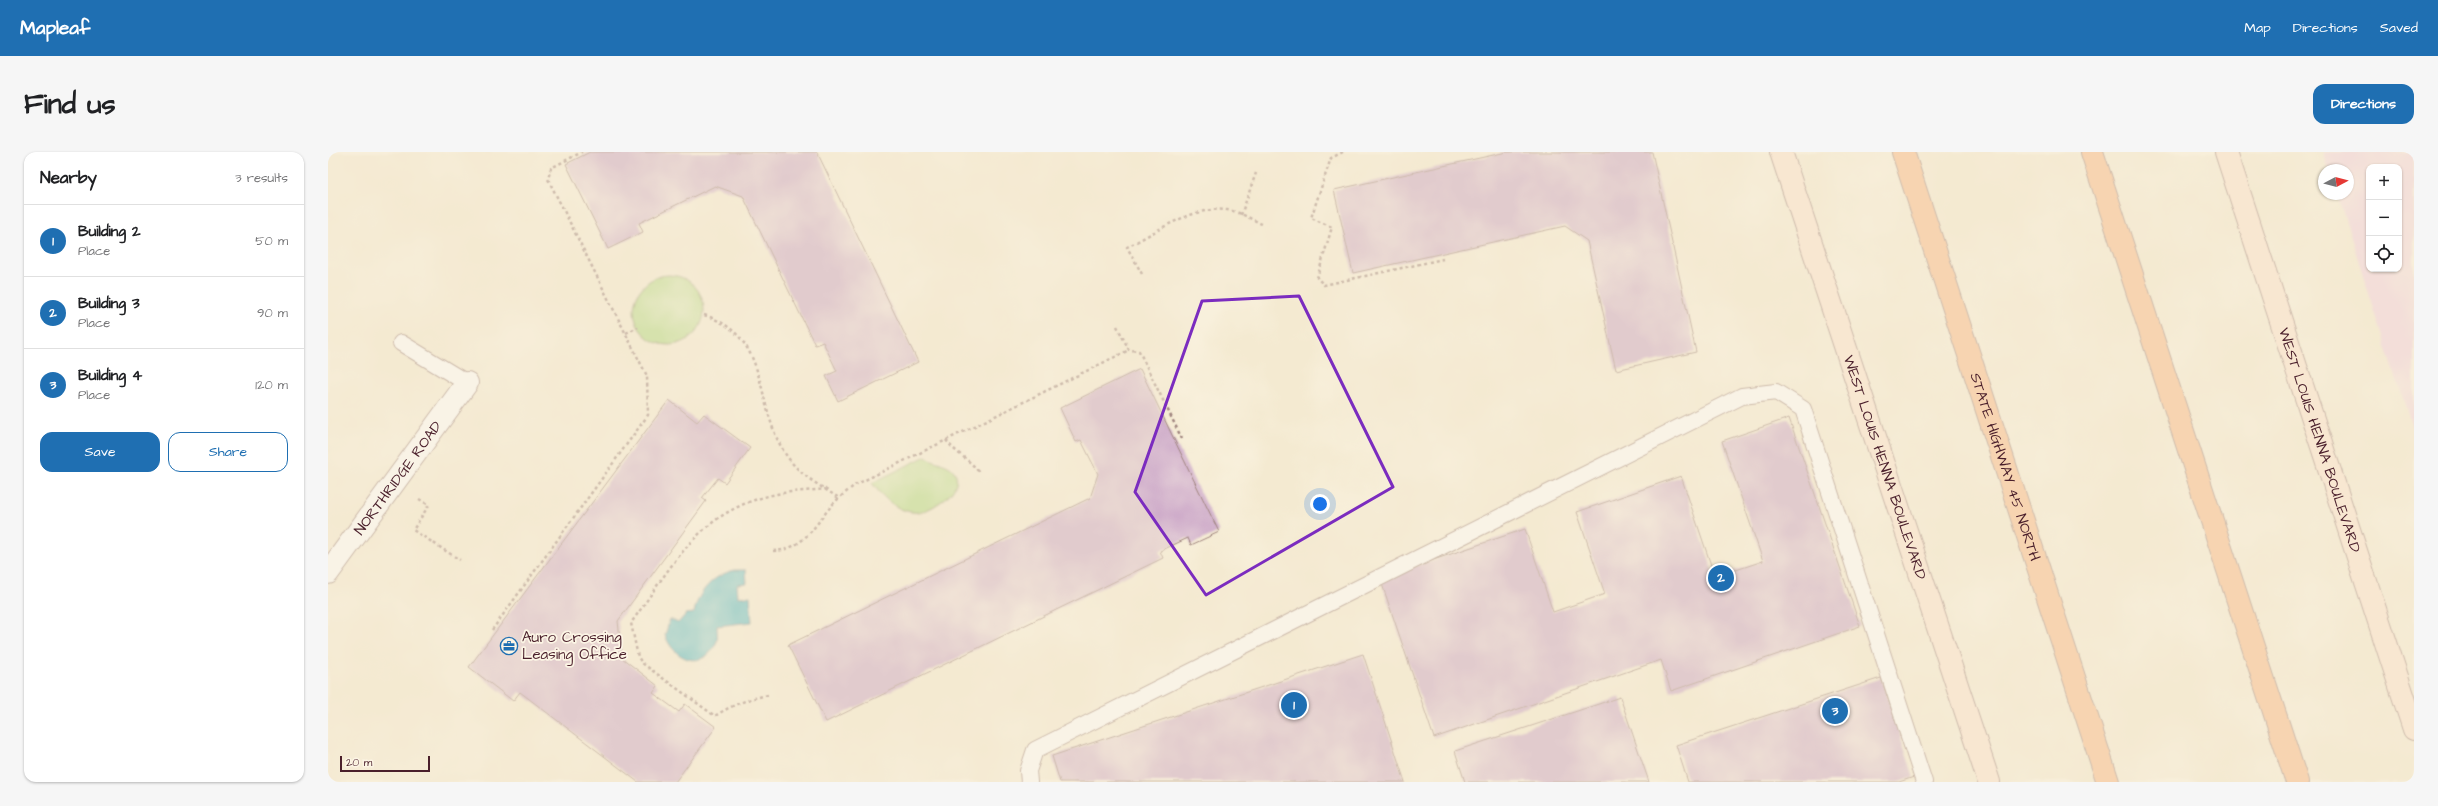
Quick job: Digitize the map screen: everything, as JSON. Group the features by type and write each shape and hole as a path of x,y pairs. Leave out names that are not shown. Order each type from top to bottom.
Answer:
{"highway":[{"name":"STATE HIGHWAY 45 NORTH","path":"1903,152 2108,782"},
{"path":"2092,152 2297,782"}],"main road":[{"name":"WEST LOUIS HENNA BOULEVARD","path":"1781,152 1989,782"},
{"name":"WEST LOUIS HENNA BOULEVARD","path":"2226,152 2414,729"}],"street":[{"name":"NORTHRIDGE ROAD","path":"328,573 467,383"}],"lane":[{"path":"401,343 467,383"},
{"path":"1029,782 1028,772 1035,750 1742,396 1776,392 1803,409 1924,782"}],"path":[{"path":"492,630 648,415 647,376 548,179 551,168 582,152"},
{"path":"1343,152 1331,158 1311,218 1332,227 1317,278 1324,285 1444,259"},
{"path":"1241,215 1256,173"},
{"path":"1142,274 1127,247 1185,217 1207,210 1229,210 1262,224"},
{"path":"704,315 718,319 728,326 749,349 756,364 766,411 789,459 807,477 839,498"},
{"path":"1117,326 1129,350"},
{"path":"626,333 638,327"},
{"path":"773,551 786,551 795,546 813,530 839,498 855,485 1129,350 1139,352 1182,439"},
{"path":"946,440 952,450 973,464 979,472"},
{"path":"768,695 747,699 730,706 715,716 642,663 638,657 631,623 692,539 709,524 733,509 753,501 777,494 826,489"},
{"path":"420,499 429,505 413,530 460,560"}],"highlighted area":[{"path":"1299,296 1393,487 1206,595 1135,492 1202,301"}],"shaded area":[{"path":"2323,152 2414,152 2414,433 2339,200 2354,200 2354,164 2327,164"}],"green space":[{"path":"669,275 682,278 694,285 701,297 704,310 701,323 694,335 682,342 669,345 656,342 644,335 637,323 634,310 637,297 644,285 656,278"},
{"path":"926,456 929,459 947,465 951,468 956,475 956,481 954,487 945,498 926,510 913,512 905,511 899,508 886,499 872,483"}],"water":[{"path":"746,570 747,583 737,584 738,597 750,596 752,622 717,626 717,641 712,651 705,657 698,660 682,656 669,644 665,635 670,619 678,623 686,614 694,613 699,598 708,585 713,580 727,572"}],"building":[{"path":"590,152 817,152 918,362 838,401 826,376 837,371 823,342 815,345 743,196 715,186 639,223 643,232 608,249 566,164"},
{"path":"1507,152 1652,152 1696,352 1616,370 1587,241 1565,226 1353,273 1334,190"},
{"path":"1140,369 1219,532 1191,545 1188,538 1160,551 1163,558 826,722 788,645 1090,498 1098,474 1081,440 1076,442 1060,408"},
{"path":"669,400 697,422 704,414 750,448 725,483 718,478 702,498 706,501 618,621 622,658 658,686 653,693 679,712 685,704 716,727 675,782 638,782 520,692 513,701 469,667"},
{"path":"1789,418 1860,626 1671,691 1661,660 1434,738 1380,578 1525,529 1553,612 1605,594 1577,512 1681,476 1715,577 1763,561 1722,441"},
{"path":"1363,654 1405,782 1060,782 1052,756"},
{"path":"1881,678 1914,777 1899,782 1688,782 1676,745"},
{"path":"1620,697 1649,782 1465,782 1455,751"}],"place":[{"name":"Building 3","path":"1721,578"},
{"name":"Auro Crossing Leasing Office","path":"509,646"},
{"name":"Building 2","path":"1294,705"},
{"name":"Building 4","path":"1835,711"}]}
